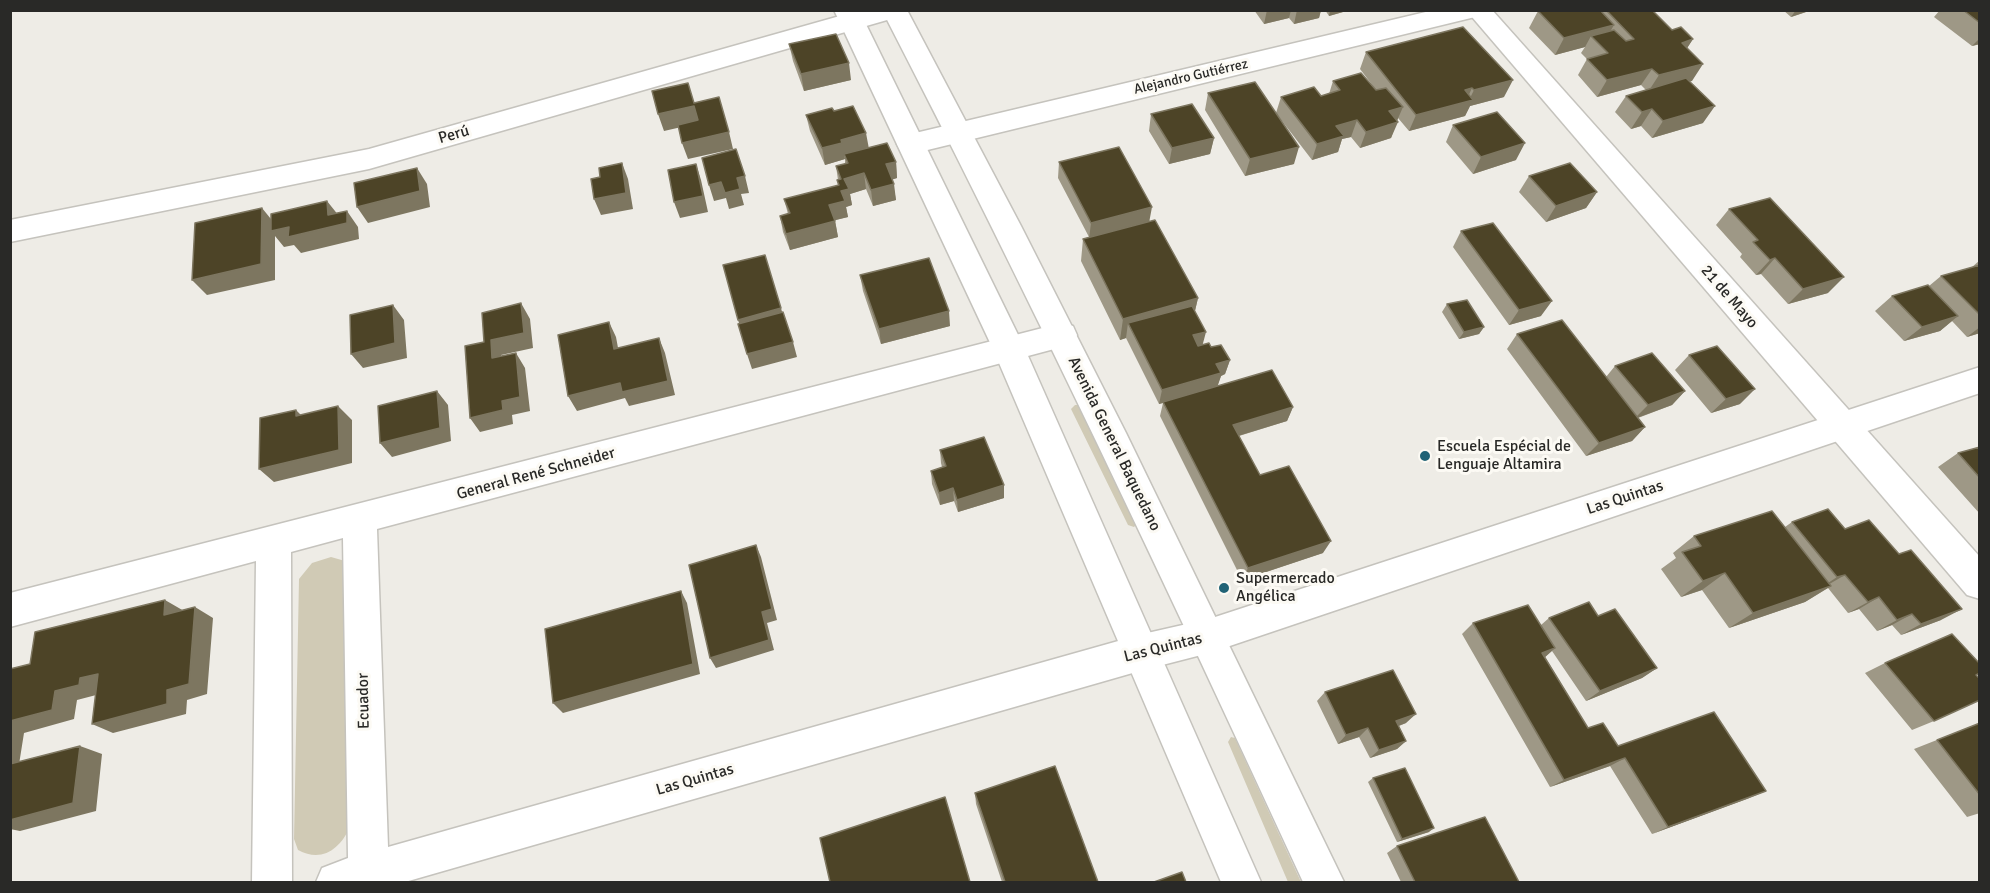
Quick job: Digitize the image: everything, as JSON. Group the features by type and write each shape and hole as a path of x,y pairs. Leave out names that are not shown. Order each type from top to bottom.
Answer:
{"street":[{"name":"Perú","path":"10,231 369,159 849,16 893,10"},
{"name":"Avenida General Baquedano","path":"893,10 959,133 1062,335 1209,636 1323,882"},
{"name":"Alejandro Gutiérrez","path":"911,144 1471,10"},
{"name":"21 de Mayo","path":"1478,10 1980,583"},
{"path":"849,16 1009,349 1143,652 1241,882"},
{"name":"General René Schneider","path":"10,610 274,543 1062,335"},
{"name":"Las Quintas","path":"358,879 1143,652 1209,636 1980,380"},
{"name":"Ecuador","path":"358,879 360,520"},
{"path":"272,882 274,543"}],"shaded area":[{"path":"1075,405 1080,405 1136,525 1134,527 1128,525 1071,409"},
{"path":"331,557 345,561 350,827 341,842 329,852 315,855 298,850 294,839 299,579 312,563"},
{"path":"1231,737 1235,738 1301,882 1288,882 1228,742"}],"building":[{"path":"1539,10 1600,10 1614,25 1564,38"},
{"path":"1606,10 1652,10 1672,30 1681,27 1693,39 1682,43 1703,64 1659,75 1652,69 1607,80 1587,59 1608,53 1591,36 1614,30 1626,41 1634,39"},
{"path":"1963,10 1980,10 1980,23"},
{"path":"1463,27 1513,80 1474,90 1472,88 1465,90 1473,100 1416,115 1366,52"},
{"path":"836,34 849,63 801,74 789,44"},
{"path":"1361,73 1376,90 1386,88 1403,107 1389,111 1398,122 1366,132 1357,120 1336,126 1344,136 1317,144 1281,97 1314,87 1321,96 1340,90 1333,81"},
{"path":"1686,78 1715,106 1663,121 1652,109 1642,112 1626,96"},
{"path":"1255,82 1299,147 1250,159 1208,93"},
{"path":"688,83 694,103 719,97 729,132 682,143 678,125 698,120 694,106 658,114 652,91"},
{"path":"1192,104 1214,138 1172,148 1151,114"},
{"path":"853,106 866,133 822,148 806,115 832,108 834,111"},
{"path":"1497,112 1525,143 1481,157 1453,125"},
{"path":"887,143 896,162 886,164 894,184 871,190 864,173 844,179 849,189 841,191 845,201 829,205 835,221 786,234 780,216 790,213 784,199 839,185 837,180 841,179 836,166 848,163 844,154"},
{"path":"1119,147 1152,207 1091,223 1059,162"},
{"path":"736,149 745,176 737,178 740,189 725,193 721,182 709,185 702,158"},
{"path":"622,163 626,193 594,199 591,179 600,177 599,168"},
{"path":"1570,163 1597,192 1556,206 1529,176"},
{"path":"696,164 703,196 674,202 668,170"},
{"path":"417,168 420,191 357,207 354,183"},
{"path":"1770,198 1844,277 1803,289 1775,258 1770,260 1753,242 1758,240 1729,209"},
{"path":"327,201 328,215 347,211 347,223 288,237 289,227 271,231 271,214"},
{"path":"262,208 261,264 192,280 195,223"},
{"path":"1155,220 1198,298 1123,319 1083,239"},
{"path":"1493,223 1552,301 1519,310 1461,231"},
{"path":"765,255 781,308 738,320 723,265"},
{"path":"929,258 949,311 879,329 860,275"},
{"path":"1980,265 1980,315 1941,276"},
{"path":"1928,285 1958,316 1922,327 1892,296"},
{"path":"1467,300 1484,327 1464,332 1447,304"},
{"path":"521,303 524,333 491,340 492,358 516,353 520,397 502,401 503,410 470,418 465,346 484,342 482,313"},
{"path":"393,305 395,343 351,354 350,315"},
{"path":"1192,306 1206,332 1193,335 1198,346 1209,343 1211,347 1221,345 1230,360 1216,364 1221,373 1162,390 1128,323"},
{"path":"783,312 793,342 747,354 738,324"},
{"path":"1562,320 1645,427 1599,443 1517,334"},
{"path":"609,322 614,349 659,338 668,381 622,392 620,383 568,396 558,335"},
{"path":"1717,346 1755,389 1726,399 1689,355"},
{"path":"1652,353 1685,391 1648,405 1615,366"},
{"path":"1272,370 1293,407 1233,425 1260,475 1289,466 1331,541 1248,568 1163,402"},
{"path":"437,391 440,428 380,443 378,406"},
{"path":"338,406 339,450 259,469 260,418 296,410 296,416"},
{"path":"984,437 1004,485 957,500 953,488 939,493 931,471 946,466 940,450"},
{"path":"1980,447 1980,478 1958,453"},
{"path":"1828,509 1845,529 1869,520 1899,554 1911,550 1962,609 1921,624 1912,614 1897,620 1879,597 1868,602 1845,575 1837,577 1792,522"},
{"path":"1772,511 1831,586 1753,613 1725,573 1703,581 1682,552 1701,546 1694,536"},
{"path":"756,545 772,609 762,612 769,640 710,658 689,565"},
{"path":"681,591 693,664 553,703 545,629"},
{"path":"165,600 164,615 195,607 189,684 167,690 167,704 92,724 98,674 80,678 79,685 55,691 52,710 10,721 10,669 30,664 35,632"},
{"path":"1589,602 1598,616 1615,609 1657,668 1600,691 1549,618"},
{"path":"1528,605 1555,648 1542,653 1588,728 1603,723 1618,746 1714,712 1766,791 1668,827 1625,758 1564,780 1473,623"},
{"path":"1952,634 1980,664 1980,673 1976,675 1980,679 1980,700 1934,721 1885,663"},
{"path":"1393,670 1416,714 1396,721 1406,741 1379,750 1368,728 1346,735 1325,692"},
{"path":"1980,723 1980,795 1937,740"},
{"path":"80,746 73,803 10,820 10,764"},
{"path":"1055,766 1098,882 1005,882 975,793"},
{"path":"1405,768 1434,828 1402,839 1373,778"},
{"path":"945,797 970,882 830,882 820,838"},
{"path":"1485,817 1519,882 1415,882 1397,846"},
{"path":"1182,872 1186,882 1154,882"}],"place":[{"name":"Escuela Espécial de Lenguaje Altamira","path":"1425,456"},
{"name":"Supermercado Angélica","path":"1224,588"}]}
